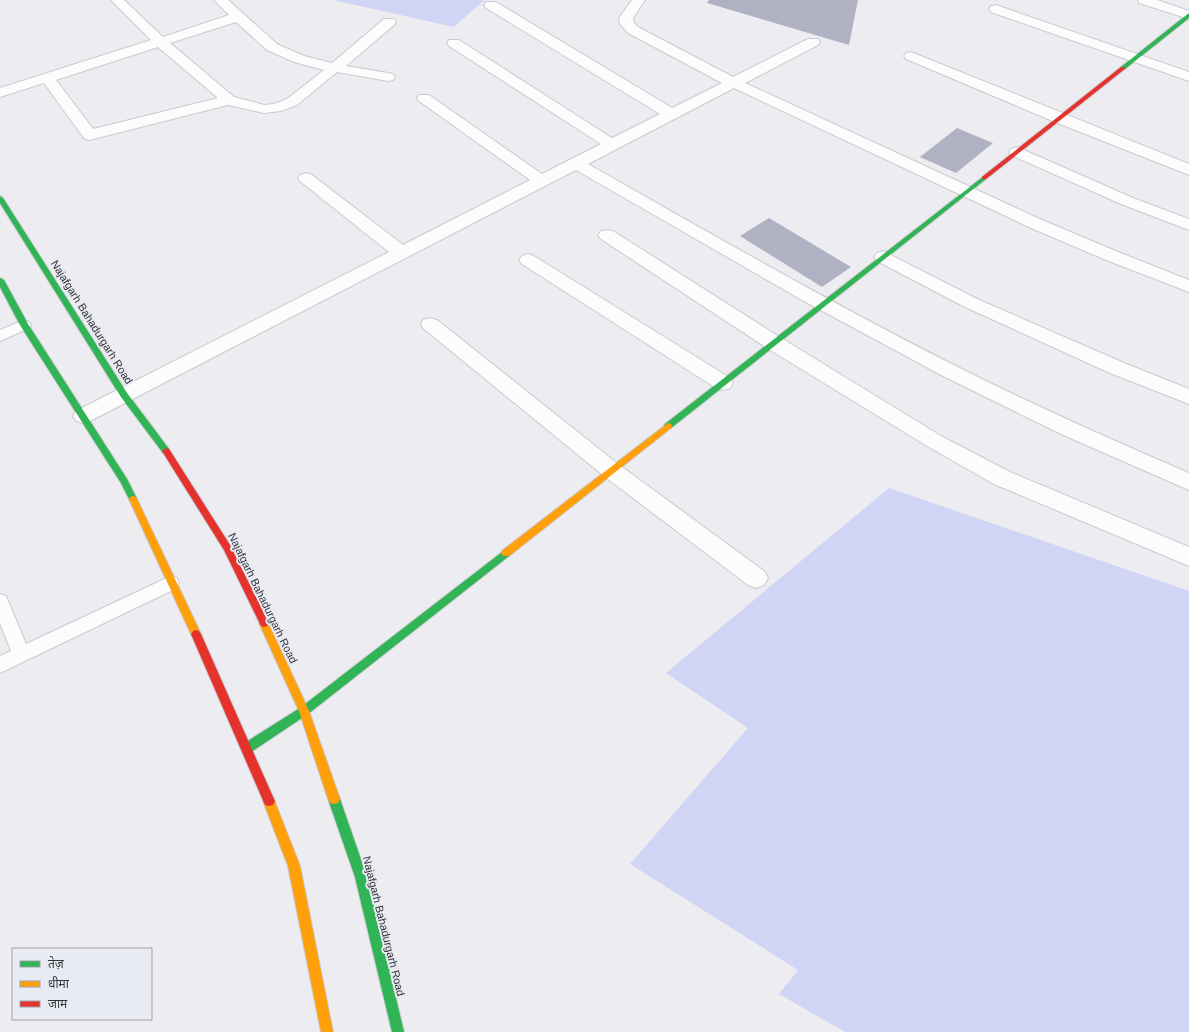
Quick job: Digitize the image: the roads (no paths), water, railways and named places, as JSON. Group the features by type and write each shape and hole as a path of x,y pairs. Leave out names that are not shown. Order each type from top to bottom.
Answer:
{"main road":[{"path":"247,748 304,711 824,305 1189,15"},
{"name":"Najafgarh Bahadurgarh Road","path":"0,198 124,395 171,458 227,548 277,650 304,711 361,877 398,1032"},
{"path":"0,280 24,325 124,481 171,583 178,594 261,778 294,866 327,1032"}],"street":[{"path":"117,0 160,42 229,100 258,108 276,108 292,102 389,22"},
{"path":"220,0 272,47 281,52 335,67 388,77"},
{"path":"639,0 626,18 627,24 633,30 733,83 967,192 1149,272 1189,286"},
{"path":"1144,0 1189,15"},
{"path":"491,5 672,114"},
{"path":"996,9 1134,59 1189,77"},
{"path":"0,93 238,17"},
{"path":"83,416 813,42"},
{"path":"454,43 612,145"},
{"path":"911,56 1060,119 1189,170"},
{"path":"48,77 89,135 229,100"},
{"path":"424,98 542,181"},
{"path":"1017,152 1127,201 1189,225"},
{"path":"577,164 824,305 1018,406 1189,482"},
{"path":"306,178 402,253"},
{"path":"607,234 774,343 934,441 1002,478 1189,557"},
{"path":"883,257 972,303 1116,368 1189,397"},
{"path":"528,260 723,383"},
{"path":"430,324 611,470 756,578"}],"lane":[{"path":"0,336 24,325"},
{"path":"0,665 171,583"},
{"path":"0,600 22,655"}]}
